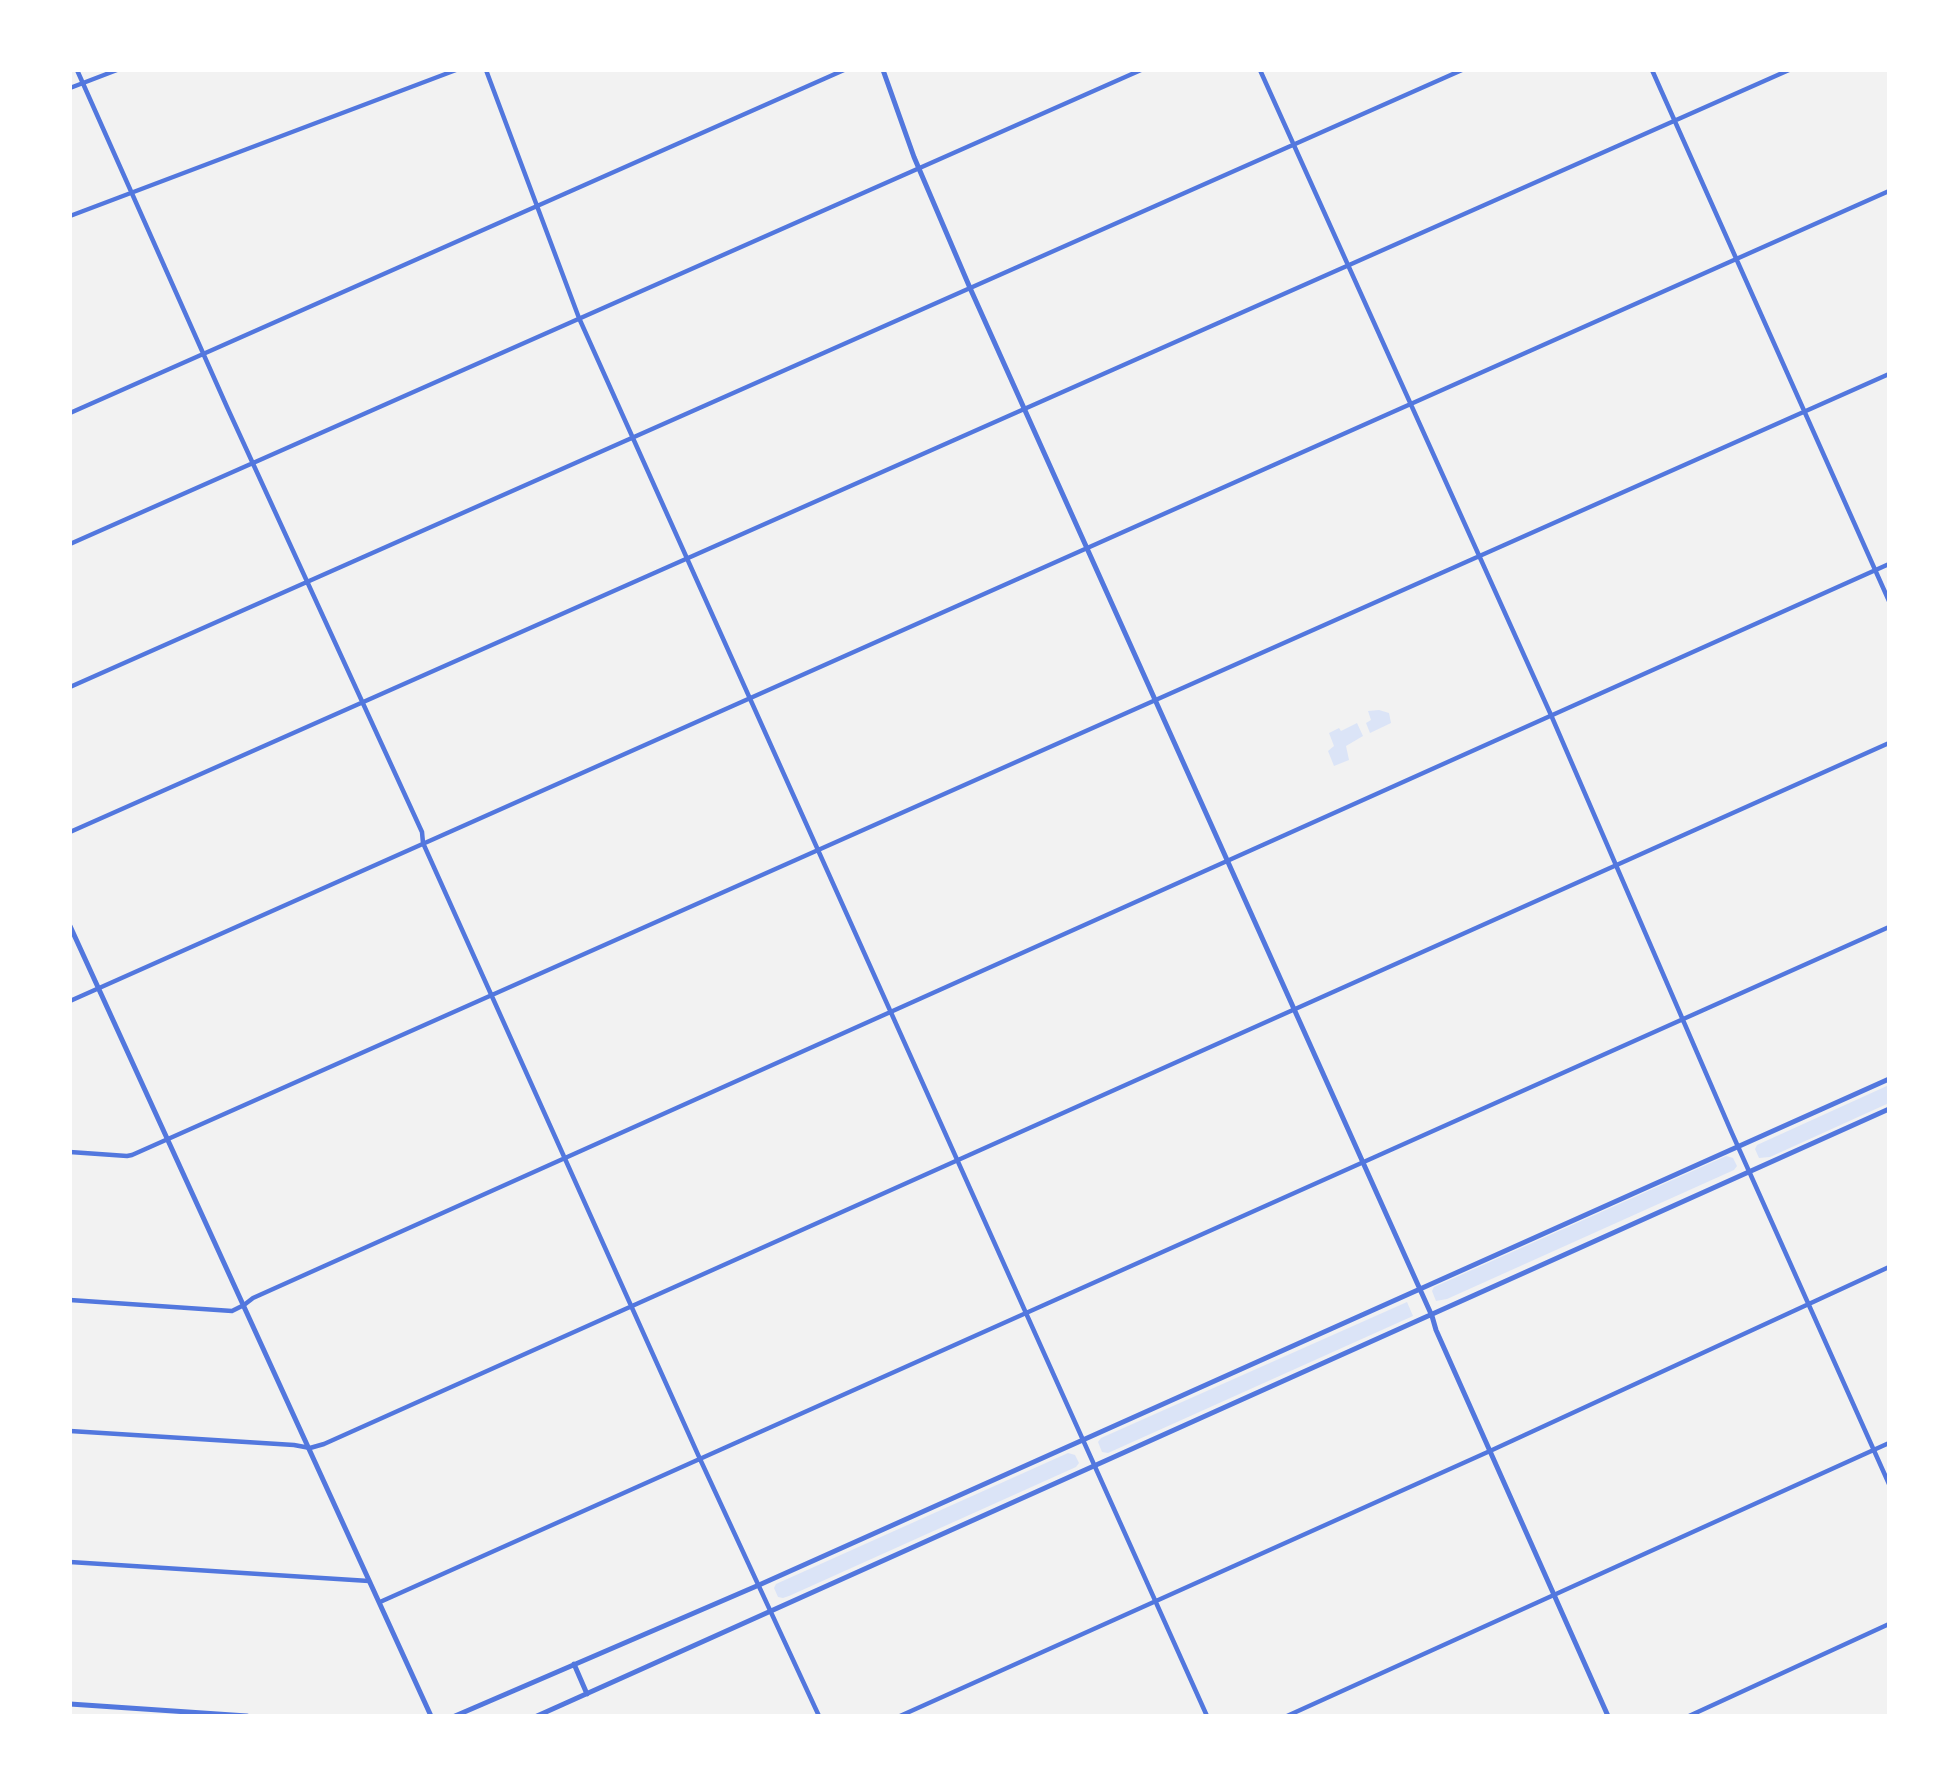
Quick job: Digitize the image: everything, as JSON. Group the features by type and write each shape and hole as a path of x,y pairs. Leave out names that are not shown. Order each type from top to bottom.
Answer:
{"street":[{"path":"77,70 203,354 422,832 423,843 700,1459 819,1716"},
{"path":"70,88 117,70"},
{"path":"70,216 456,70"},
{"path":"486,70 579,318 1208,1716"},
{"path":"70,413 844,70"},
{"path":"883,70 919,168 970,288 1432,1316 1608,1716"},
{"path":"70,544 1141,70"},
{"path":"1260,70 1479,555 1749,1172 1889,1484"},
{"path":"70,687 1462,70"},
{"path":"1651,70 1889,601"},
{"path":"70,832 1789,70"},
{"path":"70,1000 1889,191"},
{"path":"70,1152 127,1156 1889,374"},
{"path":"70,1300 232,1311 253,1298 1889,564"},
{"path":"70,1431 310,1448 324,1444 1889,743"},
{"path":"70,926 431,1716"},
{"path":"380,1602 1889,927"},
{"path":"455,1716 470,1713 574,1664 759,1585 1889,1079"},
{"path":"537,1716 1889,1109"},
{"path":"900,1716 1490,1451 1889,1267"},
{"path":"1287,1716 1889,1443"},
{"path":"70,1562 370,1581"},
{"path":"1689,1716 1889,1624"},
{"path":"574,1664 587,1694"},
{"path":"70,1704 247,1716"}],"shaded area":[{"path":"1368,711 1389,713 1391,723 1370,733 1366,723 1371,720"},
{"path":"1357,723 1363,736 1346,746 1349,760 1334,766 1328,751 1334,746 1329,733 1339,728 1341,731"},
{"path":"1889,1085 1889,1103 1770,1157 1759,1158 1755,1149 1757,1145"},
{"path":"1726,1156 1733,1158 1737,1166 1734,1170 1447,1299 1436,1301 1432,1291 1434,1287"},
{"path":"1407,1302 1413,1316 1108,1453 1102,1452 1098,1442 1101,1438"},
{"path":"1068,1453 1075,1455 1079,1463 1076,1467 789,1596 778,1597 774,1588 776,1584"}]}
